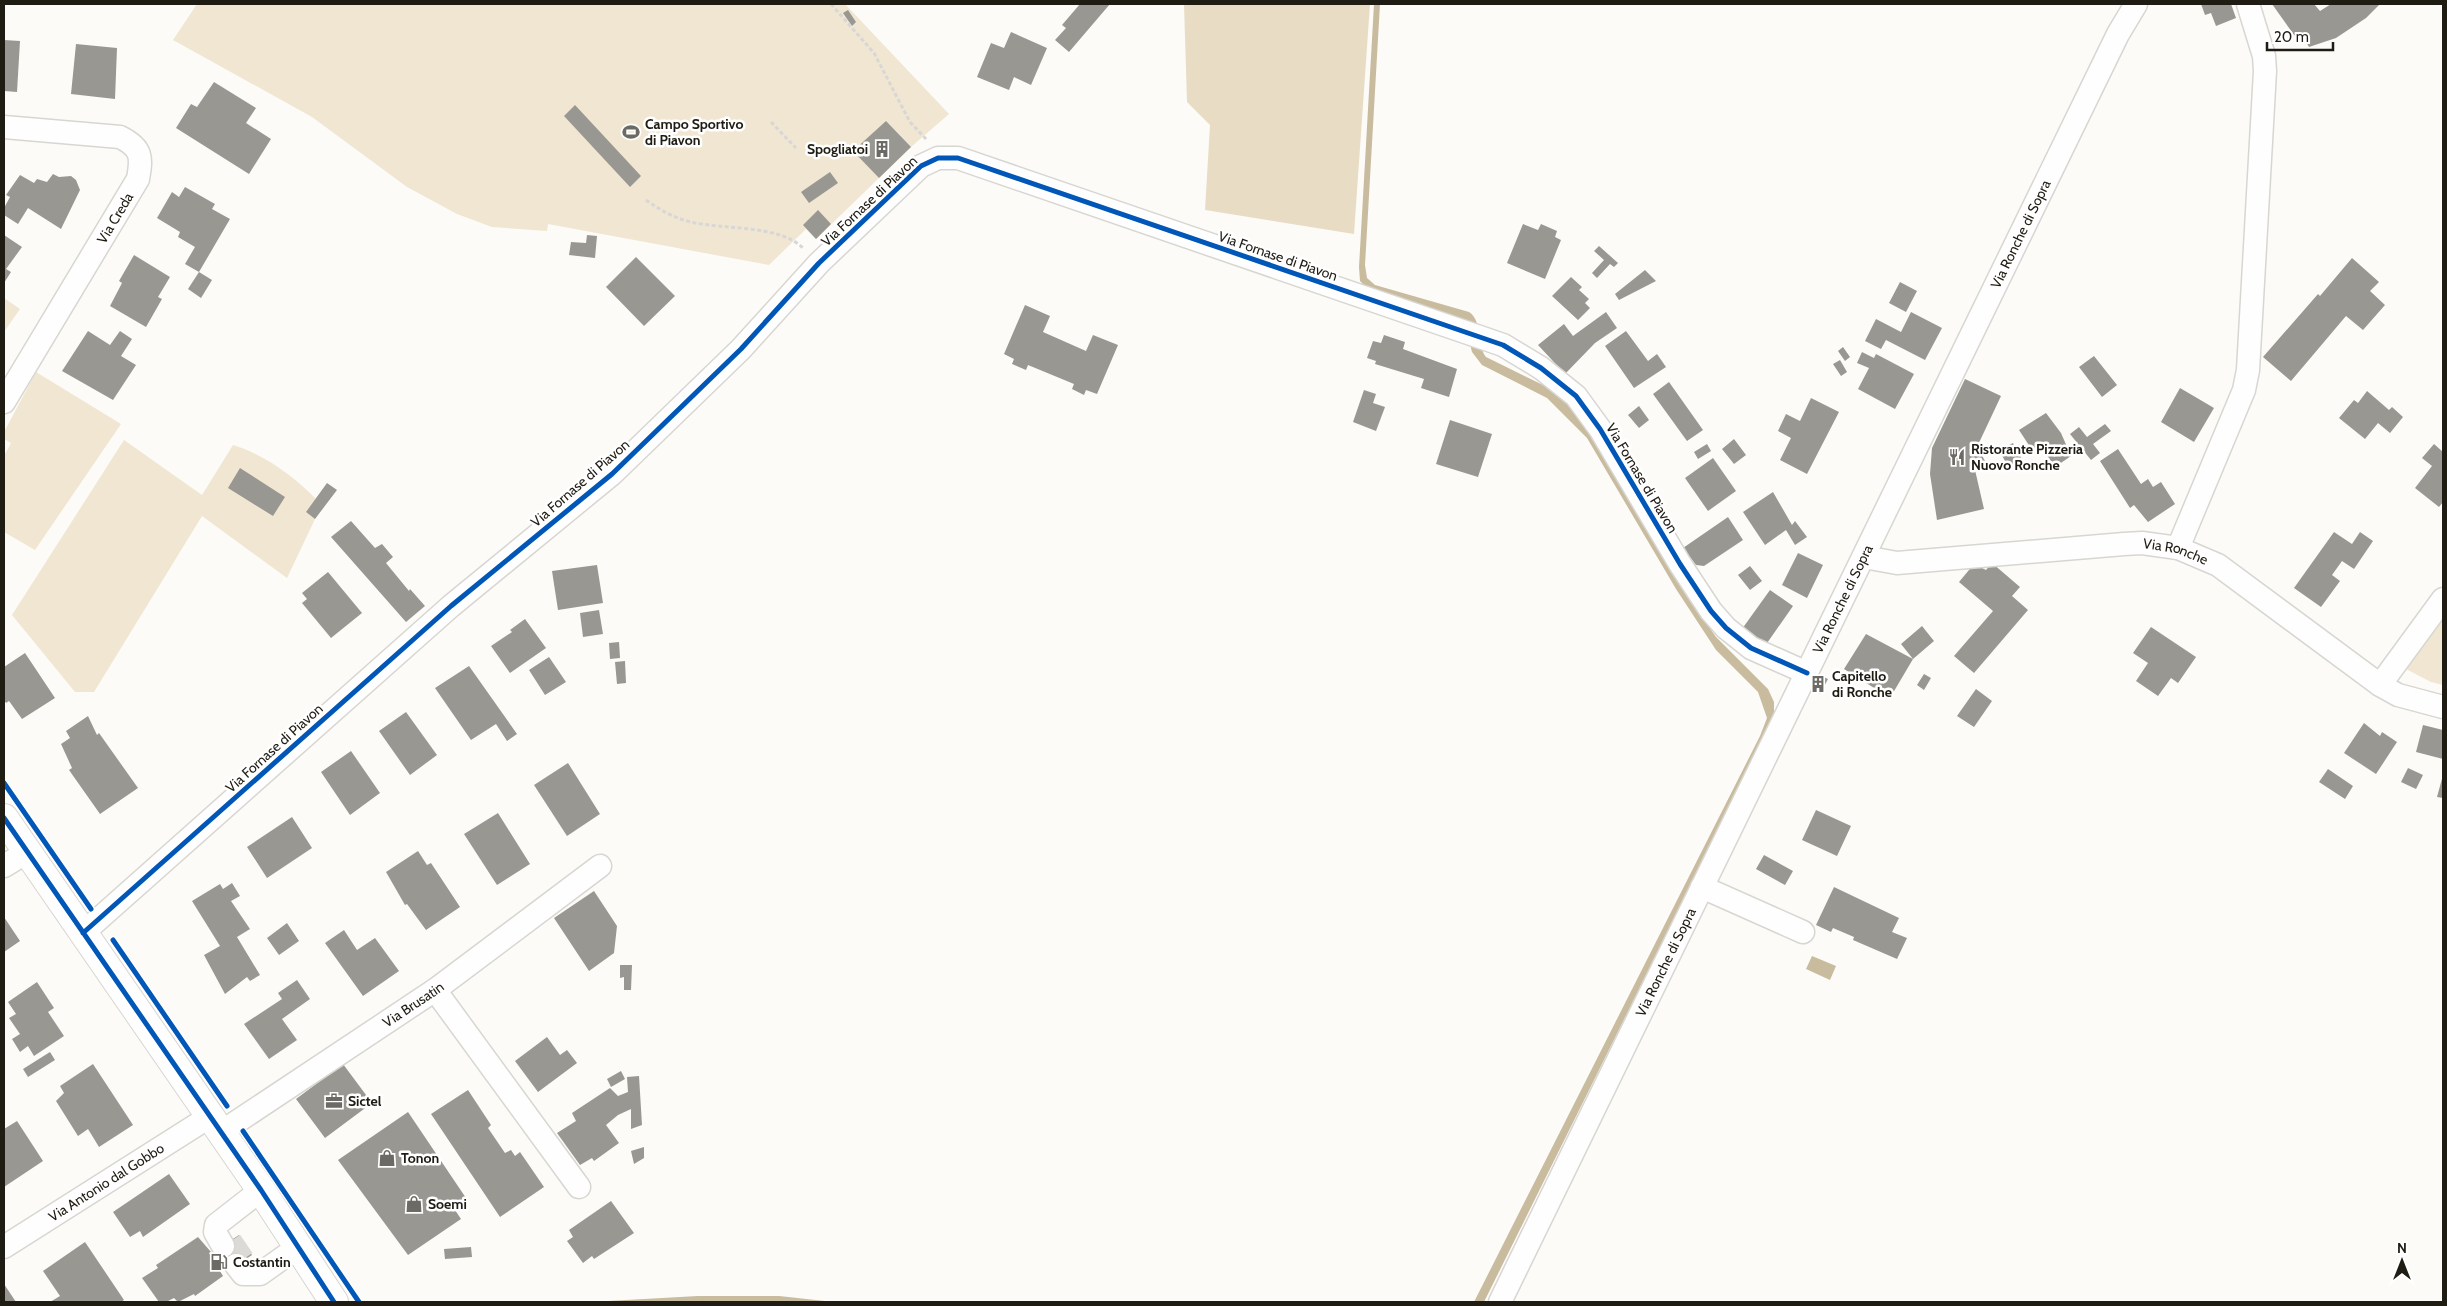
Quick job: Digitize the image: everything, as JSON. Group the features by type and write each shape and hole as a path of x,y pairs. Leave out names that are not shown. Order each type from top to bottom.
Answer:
{"main road":[{"path":"4,818 214,1125 261,1190 298,1247 310,1281 334,1302"}],"street":[{"name":"Via Ronche di Sopra","path":"1500,1302 1864,557 2021,229 2118,34 2136,4"},
{"path":"2178,548 2244,390 2248,370 2265,71 2264,56 2248,4"},
{"name":"Via Creda","path":"4,127 120,137 132,143 138,151 141,162 138,179 4,402"},
{"name":"Via Fornase di Piavon","path":"83,933 451,606 612,474 741,349 819,263 921,166 931,160 958,158 1503,344 1541,368 1576,396 1600,429 1680,564 1711,611 1726,628 1751,648 1807,673"},
{"name":"Via Ronche","path":"1864,557 1897,563 2142,543 2178,548 2218,564 2380,685 2398,695 2443,707"},
{"path":"2380,685 2443,599"},
{"path":"4,866 27,852"},
{"name":"Via Brusatin","path":"214,1125 436,990 600,866"},
{"path":"1702,887 1803,932"},
{"path":"436,990 579,1187"},
{"name":"Via Antonio dal Gobbo","path":"4,1247 214,1125"},
{"path":"227,1243 215,1232 215,1228 227,1216 261,1190"},
{"path":"240,1263 253,1269 265,1271 298,1247"}],"path":[{"path":"831,4 874,54 910,122 928,141 932,149 931,160"},
{"path":"771,122 796,148"},
{"path":"646,200 663,212 693,223 768,233 786,238 800,245 819,263"}],"shaded area":[{"name":"Campo Sportivo di Piavon","path":"197,4 845,4 949,114 911,147 816,239 806,229 769,265 548,224 547,231 492,227 457,214 407,187 312,117 173,40"},
{"path":"1184,4 1370,4 1354,234 1205,210 1210,125 1187,102"},
{"path":"1374,4 1380,4 1365,265 1367,278 1375,285 1469,312 1476,321 1481,346 1486,357 1553,390 1577,412 1688,596 1716,637 1768,689 1774,702 1774,717 1484,1302 1474,1302 1760,736 1767,718 1758,692 1716,650 1676,589 1587,438 1547,398 1482,365 1472,352 1464,321 1369,290 1360,281 1359,267"},
{"path":"4,298 20,309 4,332"},
{"path":"36,372 121,424 35,550 4,532 4,456 11,443 4,439 4,432"},
{"path":"124,440 202,495 233,445 244,449 267,460 298,482 316,499 306,512 315,519 287,578 202,516 94,692 75,692 12,615"},
{"path":"2443,616 2443,685 2431,682 2404,668"},
{"path":"1812,956 1836,966 1830,980 1806,969"},
{"path":"698,1296 779,1296 834,1302 590,1302"}],"building":[{"path":"1080,4 1110,4 1069,52 1055,40 1066,28 1062,25"},
{"path":"2201,4 2231,4 2236,18 2216,26 2211,13 2205,15"},
{"path":"2272,4 2314,4 2320,11 2331,4 2380,4 2366,18 2336,38 2309,47 2304,38 2299,42"},
{"path":"848,10 856,22 852,26 843,13"},
{"path":"1011,32 1047,48 1031,85 1014,77 1009,90 977,77 991,43 1004,48"},
{"path":"4,40 20,41 17,92 4,91"},
{"path":"76,44 117,48 115,99 71,94"},
{"path":"214,82 256,108 246,123 271,139 249,174 176,128 191,104 197,107"},
{"path":"575,105 641,176 630,187 564,116"},
{"name":"Spogliatoi","path":"886,121 911,147 879,178 853,151"},
{"path":"830,172 838,183 809,203 801,192"},
{"path":"53,174 59,177 71,176 76,180 80,190 61,229 28,208 18,224 4,215 4,208 10,197 6,195 20,175 34,183 37,179 47,182"},
{"path":"185,187 215,204 212,209 230,219 199,272 185,264 195,247 178,237 180,232 157,218 172,192 179,197"},
{"path":"818,210 831,224 816,239 803,225"},
{"path":"1523,224 1538,230 1541,224 1557,231 1555,237 1561,240 1545,279 1507,263"},
{"path":"4,235 22,247 6,269 11,272 4,283"},
{"path":"587,235 597,236 595,258 569,255 571,242 586,243"},
{"path":"1599,246 1618,263 1614,267 1610,264 1597,278 1592,273 1604,260 1594,251"},
{"path":"134,255 170,277 158,297 162,299 146,327 110,306 122,283 119,281"},
{"path":"636,257 675,296 644,326 606,287"},
{"path":"2352,258 2379,282 2370,291 2385,305 2363,330 2346,316 2291,381 2263,357 2318,294 2320,296"},
{"path":"1645,270 1656,281 1619,300 1615,294"},
{"path":"199,272 212,280 201,298 188,289"},
{"path":"1571,277 1582,287 1579,290 1589,299 1585,303 1590,308 1578,320 1552,296"},
{"path":"1900,282 1917,291 1906,312 1889,303"},
{"path":"1025,305 1050,316 1043,332 1086,351 1093,335 1118,345 1097,394 1086,390 1084,395 1072,389 1074,384 1028,365 1026,370 1012,364 1014,359 1004,354"},
{"path":"1606,312 1617,328 1595,343 1565,374 1538,345 1564,324 1573,336"},
{"path":"1911,312 1942,328 1925,360 1886,340 1881,349 1865,341 1876,319 1901,332"},
{"path":"88,331 110,345 120,331 132,339 121,356 136,365 113,400 62,371"},
{"path":"1626,331 1648,361 1657,354 1666,367 1634,388 1605,346"},
{"path":"1384,335 1405,342 1403,349 1457,369 1449,397 1421,388 1424,379 1375,364 1376,361 1367,358 1373,341 1381,343"},
{"path":"1843,347 1850,357 1845,361 1838,351"},
{"path":"1862,352 1874,358 1876,354 1914,374 1895,409 1858,389 1869,368 1857,363"},
{"path":"2094,356 2117,385 2102,397 2079,367"},
{"path":"1840,360 1847,372 1841,376 1833,364"},
{"name":"Ristorante Pizzeria Nuovo Ronche","path":"1965,379 2001,396 1977,447 1988,466 1975,470 1984,509 1937,520 1930,474 1932,448"},
{"path":"1669,382 1703,430 1687,441 1653,394"},
{"path":"2180,388 2214,408 2194,442 2161,422"},
{"path":"1364,390 1376,394 1373,403 1385,407 1376,431 1353,422"},
{"path":"2367,391 2389,410 2392,407 2403,417 2390,433 2378,423 2365,439 2339,418 2354,400 2358,403"},
{"path":"1811,398 1839,412 1807,474 1780,460 1791,438 1778,431 1786,414 1800,421"},
{"path":"1639,406 1649,420 1639,428 1628,415"},
{"path":"2046,413 2061,433 2071,456 2055,467 2042,448 2034,453 2019,430"},
{"path":"1450,420 1492,434 1478,477 1436,464"},
{"path":"2105,424 2111,431 2093,444 2100,453 2091,460 2070,434 2079,427 2087,437"},
{"path":"1734,439 1746,455 1734,464 1722,449"},
{"path":"2013,443 2024,463 2010,470 1999,450"},
{"path":"1707,444 1711,451 1698,459 1694,452"},
{"path":"2434,444 2443,452 2443,502 2439,507 2415,488 2432,466 2422,458"},
{"path":"2118,449 2141,484 2148,479 2153,487 2161,482 2175,504 2148,522 2134,505 2130,508 2100,461"},
{"path":"1713,458 1736,491 1708,511 1685,478"},
{"path":"240,468 285,497 273,516 228,488"},
{"path":"327,483 337,490 315,519 306,512"},
{"path":"1773,492 1792,525 1795,521 1807,537 1795,545 1786,530 1765,545 1743,512"},
{"path":"1728,517 1743,540 1704,566 1696,565 1683,548"},
{"path":"351,521 375,548 382,544 393,557 386,563 409,591 410,589 425,606 406,622 331,537"},
{"path":"2334,532 2352,544 2360,532 2373,541 2354,569 2342,561 2332,575 2340,581 2321,607 2294,588"},
{"path":"1798,553 1823,565 1807,598 1782,585"},
{"path":"1992,563 2020,587 2012,596 2028,610 1974,673 1954,656 1993,611 1959,582 1974,564 1986,570"},
{"path":"597,565 603,603 558,610 552,571"},
{"path":"1750,566 1762,581 1750,590 1738,575"},
{"path":"328,572 362,613 331,638 302,603 307,599 302,593"},
{"path":"1770,590 1793,606 1765,646 1742,629"},
{"path":"599,610 603,634 583,637 580,613"},
{"path":"525,619 546,648 510,673 491,646 512,632 510,630"},
{"path":"1922,626 1934,641 1913,659 1901,644"},
{"path":"2151,627 2196,657 2178,683 2171,678 2158,696 2136,681 2148,663 2133,653"},
{"path":"1866,634 1913,659 1890,698 1844,669"},
{"path":"619,642 620,658 610,659 609,643"},
{"path":"25,653 55,698 22,719 9,701 6,703 4,700 4,667"},
{"path":"549,657 566,682 545,695 529,670"},
{"path":"625,661 626,683 617,684 615,662"},
{"path":"469,666 517,734 507,741 496,724 471,740 435,688"},
{"name":"Capitello di Ronche","path":"1815,673 1828,679 1820,694 1808,688"},
{"path":"1924,674 1931,678 1924,690 1917,685"},
{"path":"1976,689 1992,701 1974,727 1957,716"},
{"path":"406,712 437,755 410,775 379,731"},
{"path":"88,716 97,735 99,733 138,788 100,814 69,770 72,768 61,744 70,738 66,731"},
{"path":"2364,723 2380,736 2382,732 2397,742 2376,774 2344,753"},
{"path":"2423,725 2443,730 2443,759 2416,752"},
{"path":"351,751 380,793 350,815 321,772"},
{"path":"568,763 600,814 567,836 534,785"},
{"path":"2408,768 2423,775 2416,789 2401,782"},
{"path":"2328,769 2353,786 2345,799 2319,782"},
{"path":"2443,775 2443,798 2437,797"},
{"path":"1816,810 1851,826 1837,856 1802,840"},
{"path":"498,813 530,864 497,885 464,834"},
{"path":"292,817 312,848 267,878 247,847"},
{"path":"418,851 427,865 431,863 460,907 426,930 407,904 405,905 386,872"},
{"path":"1764,855 1793,871 1785,885 1756,869"},
{"path":"232,883 240,896 231,901 250,929 237,937 260,975 250,981 247,977 225,994 204,955 220,946 192,901 220,884 223,889"},
{"path":"1834,887 1899,918 1892,932 1907,938 1897,959 1853,940 1854,937 1833,928 1831,932 1816,925"},
{"path":"594,891 617,926 614,953 589,971 554,918"},
{"path":"4,917 20,941 4,952"},
{"path":"287,923 299,941 279,955 267,938"},
{"path":"344,930 357,950 375,938 399,971 363,996 325,943"},
{"path":"620,965 632,965 631,990 624,990 624,977 620,978"},
{"path":"297,980 310,999 282,1019 297,1040 269,1059 244,1024 282,999 278,993"},
{"path":"37,982 54,1008 48,1012 64,1036 34,1056 28,1046 20,1052 12,1039 20,1034 9,1018 16,1014 8,1002"},
{"path":"547,1037 560,1055 567,1050 577,1063 538,1092 515,1061"},
{"path":"50,1052 55,1060 28,1077 23,1069"},
{"path":"93,1064 133,1125 99,1147 88,1129 78,1136 56,1101 64,1093 60,1086"},
{"name":"Sictel","path":"343,1064 372,1103 325,1138 296,1099"},
{"path":"621,1071 625,1079 611,1087 607,1079"},
{"path":"639,1076 642,1125 631,1129 631,1109 618,1115 606,1125 619,1143 594,1161 592,1158 580,1165 557,1133 576,1121 572,1113 610,1088 618,1096 628,1092 627,1077"},
{"path":"468,1090 491,1125 488,1128 505,1153 511,1150 515,1156 520,1152 544,1187 500,1217 431,1114"},
{"path":"408,1112 466,1198 453,1207 461,1219 408,1255 338,1160"},
{"path":"17,1121 43,1161 4,1187 4,1129"},
{"path":"644,1147 644,1158 634,1164 631,1151"},
{"path":"169,1174 190,1204 143,1237 140,1231 130,1237 113,1212"},
{"path":"611,1201 634,1233 594,1259 592,1256 583,1263 567,1241 573,1237 569,1230"},
{"path":"239,1235 252,1255 232,1268 219,1248"},
{"path":"198,1237 211,1252 209,1253 223,1276 195,1296 194,1294 178,1302 174,1298 166,1302 159,1302 142,1278 158,1268 156,1265"},
{"path":"85,1242 124,1300 121,1302 50,1302 60,1296 43,1271"},
{"path":"471,1247 472,1257 445,1259 444,1249"},
{"path":"4,1284 16,1302 4,1302"}],"tunnel":[{"path":"231,1241 244,1260"}],"cycle path":[{"path":"83,933 451,606 612,474 741,349 819,263 921,166 938,158 958,158 1503,345 1541,368 1576,396 1600,429 1680,564 1711,611 1726,628 1751,648 1807,673"},
{"path":"4,783 91,909"},
{"path":"4,818 261,1190 334,1302"},
{"path":"113,940 227,1106"},
{"path":"243,1131 359,1302"}],"place":[{"name":"Campo Sportivo di Piavon","path":"631,132"},
{"name":"Spogliatoi","path":"882,149"},
{"name":"Ristorante Pizzeria Nuovo Ronche","path":"1957,457"},
{"name":"Capitello di Ronche","path":"1818,684"},
{"name":"Sictel","path":"334,1101"},
{"name":"Tonon","path":"387,1158"},
{"name":"Soemi","path":"414,1204"},
{"name":"Costantin","path":"219,1262"}]}
